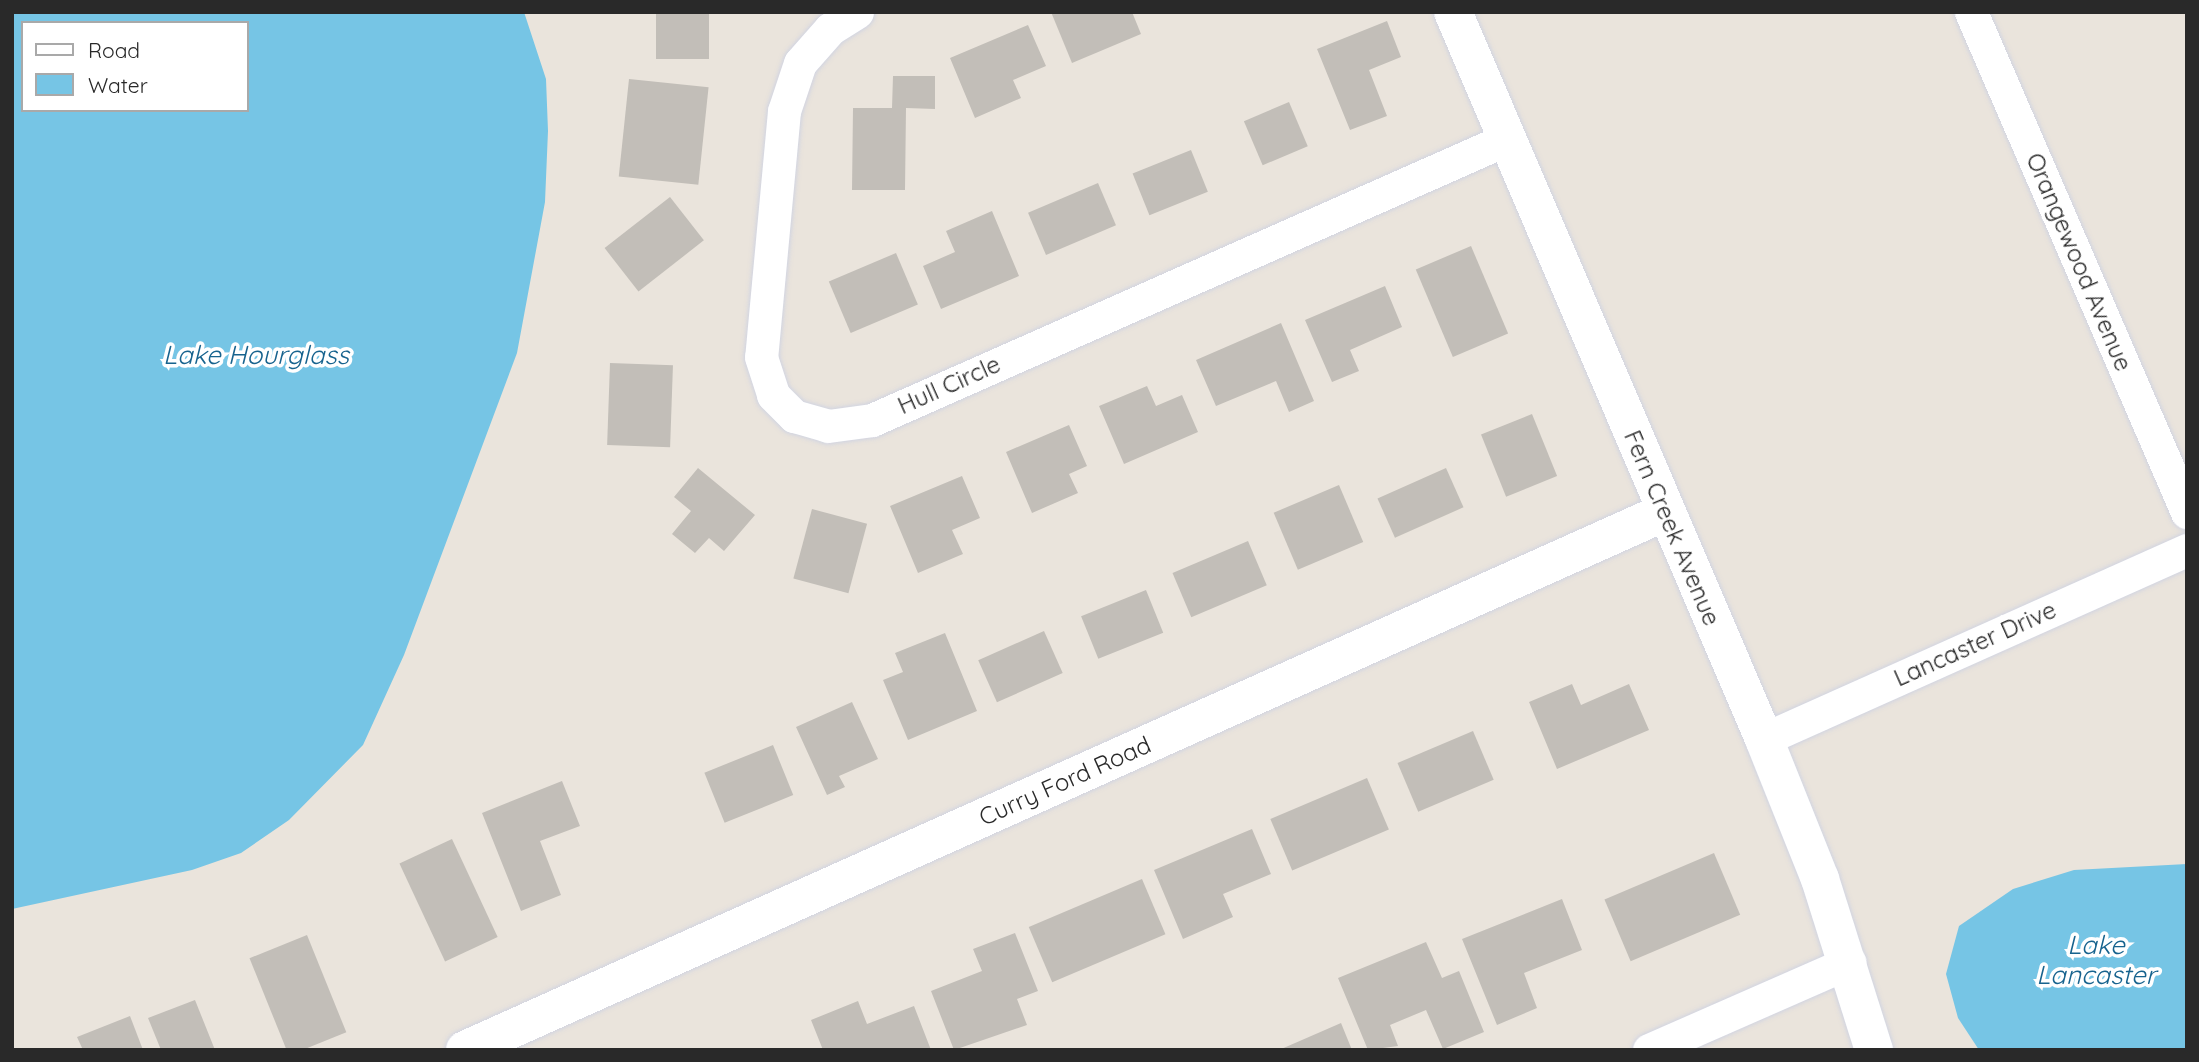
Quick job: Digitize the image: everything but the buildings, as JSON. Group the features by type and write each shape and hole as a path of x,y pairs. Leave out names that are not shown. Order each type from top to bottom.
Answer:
{"street":[{"name":"Hull Circle","path":"857,12 830,29 800,63 784,111 761,357 773,395 794,416 828,426 872,420 1507,139"},
{"name":"Fern Creek Avenue","path":"1452,12 1764,739 1849,962 1874,1050"},
{"name":"Orangewood Avenue","path":"1972,12 2187,512"},
{"name":"Curry Ford Road","path":"465,1050 1665,512"},
{"name":"Lancaster Drive","path":"1764,739 2187,550"},
{"path":"1649,1050 1849,962"}],"water":[{"name":"Lake Hourglass","path":"12,12 524,12 546,79 548,131 545,202 517,353 404,655 363,745 289,820 241,853 192,870 12,909"},
{"name":"Lake Lancaster","path":"2187,864 2187,1050 1979,1050 1958,1018 1946,974 1959,926 2013,889 2074,870"}]}
